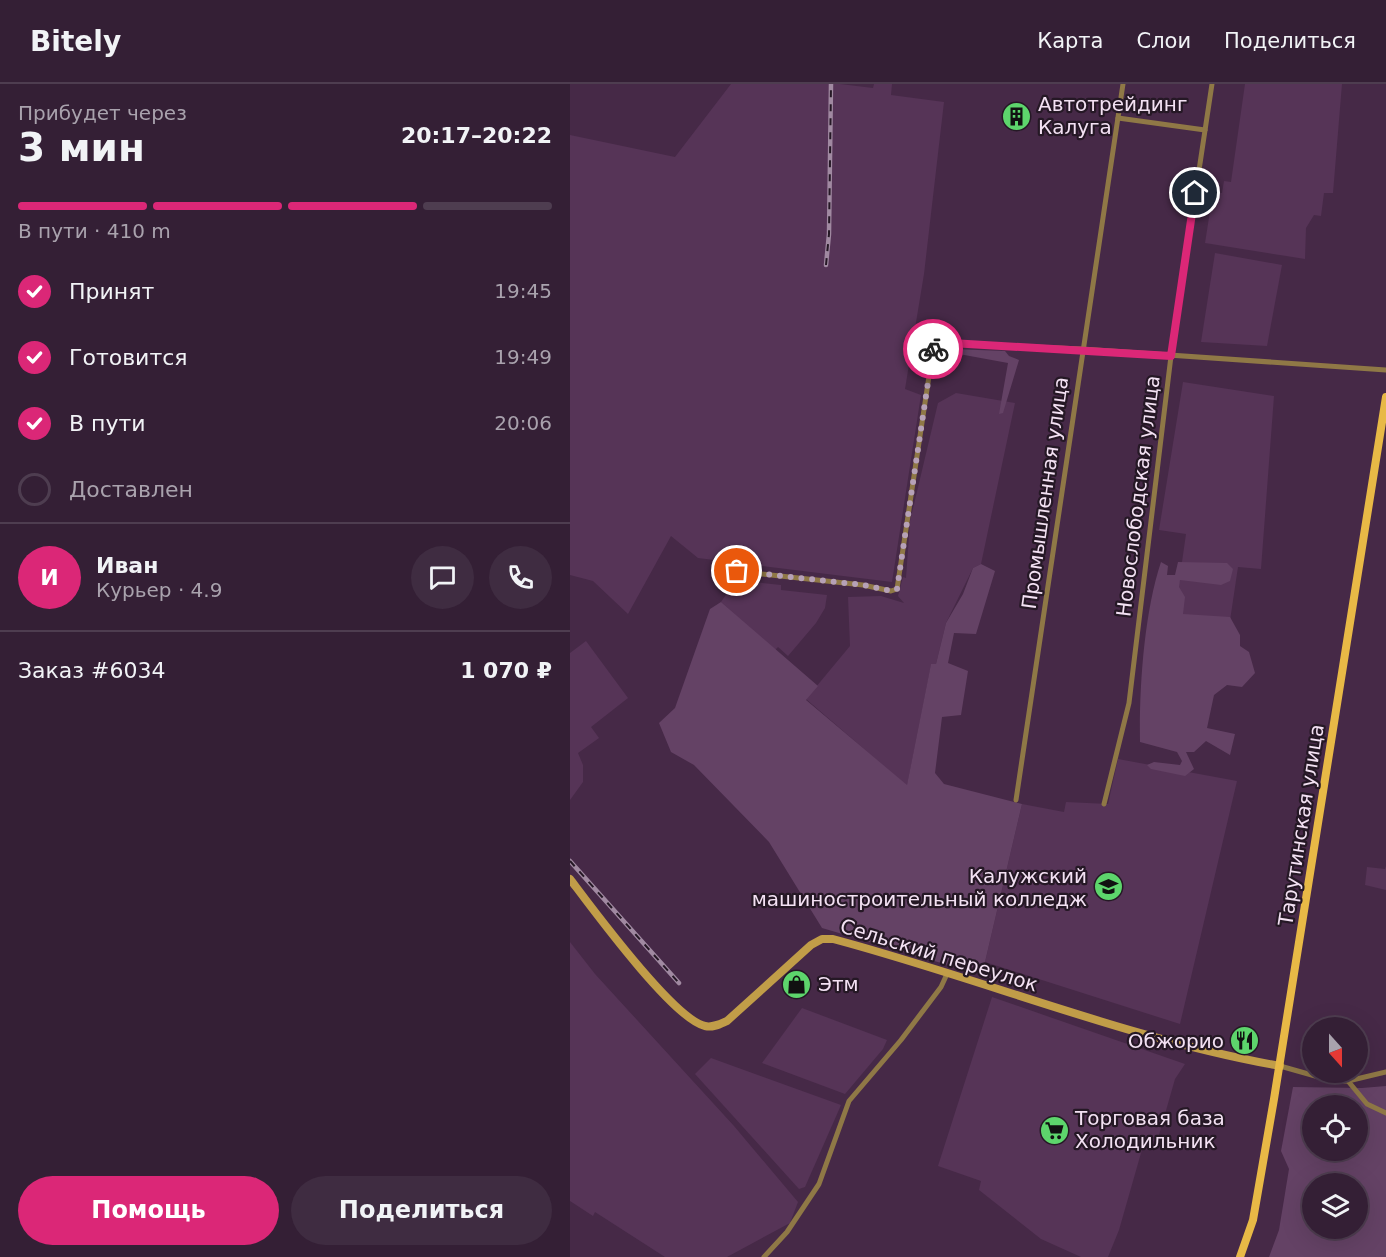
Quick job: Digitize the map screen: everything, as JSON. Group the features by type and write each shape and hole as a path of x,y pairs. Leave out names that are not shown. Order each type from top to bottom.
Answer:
{"main road":[{"name":"Тарутинская улица","path":"1240,1257 1253,1220 1280,1066 1386,397"}],"street":[{"name":"Промышленная улица","path":"1016,800 1123,84"},
{"name":"Новослободская улица","path":"1104,804 1129,703 1171,356 1212,84"},
{"path":"1118,118 1205,130"},
{"path":"716,569 863,585 891,591 897,589 934,342 1082,349 1386,369"},
{"name":"Сельский переулок","path":"570,879 642,971 693,1019 704,1026 716,1026 739,1013 811,945 822,939 833,939 1160,1038 1240,1059 1280,1066"},
{"path":"764,1257 787,1232 819,1184 849,1101 901,1040 941,987 947,974"},
{"path":"1280,1066 1302,1073"},
{"path":"1368,1076 1386,1072"},
{"path":"1350,1083 1367,1104 1386,1113"}],"shaded area":[{"path":"731,84 840,84 873,88 874,84 892,84 891,95 944,102 924,274 905,389 921,395 892,582 698,558 671,536 628,614 593,581 570,575 570,135 675,157"},
{"path":"1245,84 1342,84 1333,193 1324,193 1321,216 1314,215 1306,228 1305,259 1205,243 1213,192 1222,193 1224,181 1231,182"},
{"path":"1215,253 1282,265 1267,346 1201,342"},
{"path":"952,349 1005,351 1009,356 1019,360 1003,413 999,414 1008,363 948,352"},
{"path":"1183,382 1274,396 1261,569 1238,567 1228,634 1173,625 1186,534 1159,530"},
{"path":"956,393 1015,403 981,564 973,568 946,623 936,664 931,665 907,786 806,699 850,646 848,597 881,596 904,603 898,596 903,577 906,578 910,521 938,403"},
{"path":"1161,562 1168,566 1167,575 1175,575 1178,562 1227,563 1233,569 1230,581 1221,585 1180,580 1179,587 1185,597 1183,614 1230,617 1240,635 1240,646 1249,652 1255,673 1242,687 1227,685 1214,695 1207,728 1235,734 1230,755 1206,741 1194,752 1186,752 1194,769 1185,776 1151,769 1147,765 1154,762 1180,765 1182,761 1177,752 1140,742 1140,699 1144,651 1150,604"},
{"path":"981,564 995,571 976,634 954,633 948,663 968,671 961,715 942,717 935,773 944,784 1022,804 985,962 965,970 822,928 769,842 694,765 671,752 659,723 675,708 710,609 721,602 818,686 806,700 907,785 931,664 936,664 946,623 963,594 973,568"},
{"path":"736,580 781,585 781,590 827,595 825,608 816,623 788,656 778,647 775,650 721,602"},
{"path":"586,641 628,698 591,727 599,738 578,753 583,765 583,782 570,800 570,653"},
{"name":"Калужский машиностроительный колледж","path":"1118,759 1237,781 1180,1024 985,962 1022,804 1064,812 1066,802 1108,804"},
{"path":"1386,866 1386,890 1365,885 1367,867 1385,869"},
{"path":"570,942 595,974 734,1126 798,1202 790,1223 727,1257 665,1257 595,1212 593,1216 570,1201"},
{"path":"992,997 1185,1064 1175,1079 1157,1142 1145,1139 1119,1230 1108,1257 1081,1257 1041,1239 979,1190 981,1181 938,1166"},
{"path":"802,1008 887,1040 883,1049 845,1094 762,1063"},
{"path":"711,1058 841,1105 805,1187 799,1189 695,1074"},
{"path":"1386,1086 1386,1257 1269,1257 1279,1230 1289,1169 1281,1151 1293,1087"}],"railway":[{"path":"826,265 829,234 831,84"},
{"path":"570,861 679,983"}],"way so far":[{"path":"737,571 863,585 891,591 897,589 933,349"}],"place":[{"name":"Автотрейдинг Калуга","path":"1017,116"},
{"name":"Калужский машиностроительный колледж","path":"1108,887"},
{"name":"Этм","path":"797,984"},
{"name":"Обжорио","path":"1245,1041"},
{"name":"Торговая база Холодильник","path":"1054,1130"}],"route":[{"path":"933,349 934,342 1171,356 1195,193"}]}
